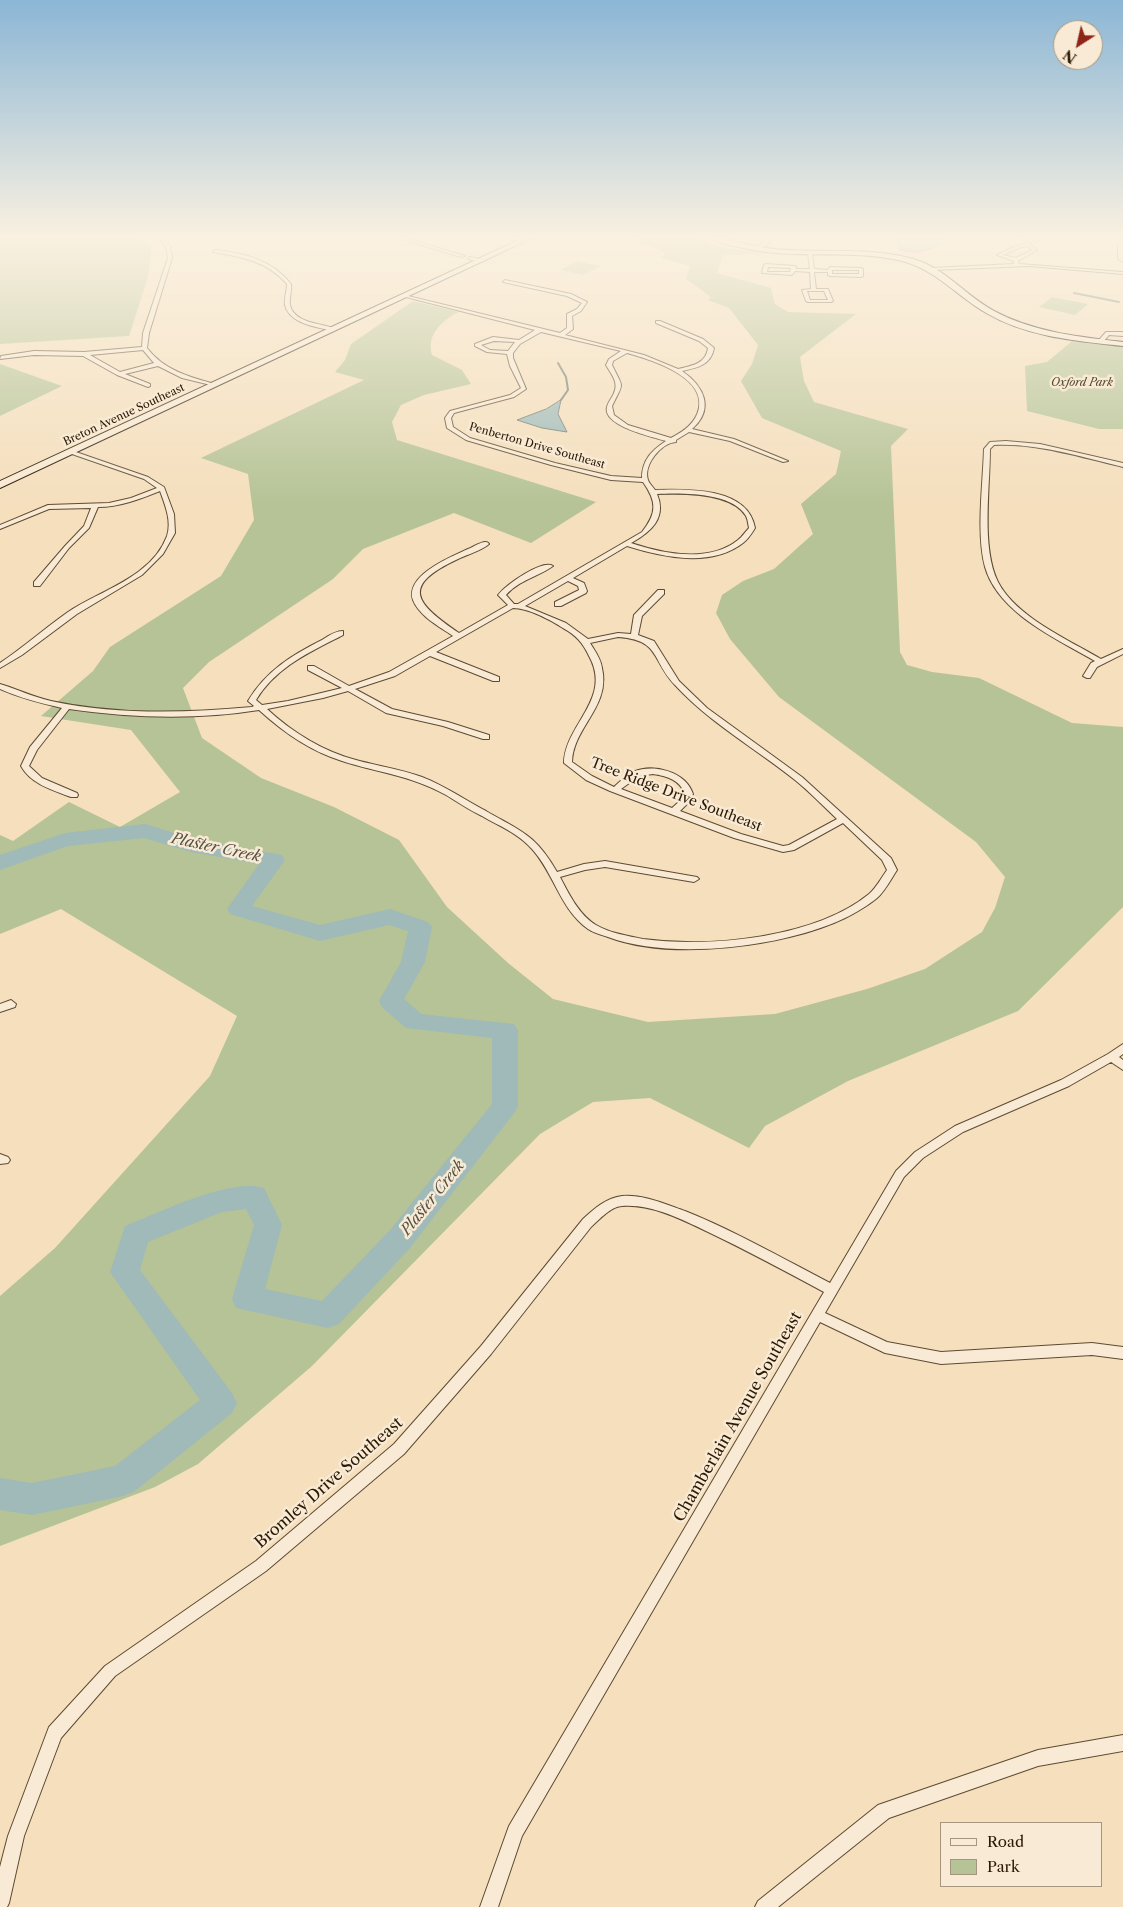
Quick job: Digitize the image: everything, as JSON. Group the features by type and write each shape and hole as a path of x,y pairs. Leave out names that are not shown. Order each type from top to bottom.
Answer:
{"main road":[{"name":"Breton Avenue Southeast","path":"0,485 337,327"},
{"path":"1036,327 1123,344"}],"street":[{"path":"144,348 149,327"},
{"path":"327,327 333,329"},
{"path":"0,686 30,698 67,706 160,714 216,713 288,703 349,688 392,674 458,636 568,578 644,533 653,523 658,509 654,492 644,480 648,461 660,448 674,441 697,420 702,406 700,391 692,381 678,371 626,351 528,327"},
{"path":"561,335 570,329 570,327"},
{"path":"670,327 701,340 711,348 710,357 706,361 678,371"},
{"path":"518,341 493,339 477,345 489,351 509,353 518,341 540,330"},
{"path":"1101,341 1108,333 1123,334"},
{"path":"1,358 34,353 84,354 144,348"},
{"path":"144,348 157,364 176,374 213,385"},
{"path":"626,351 612,360 609,365 619,382 619,390 609,412 612,418 625,426 674,441"},
{"name":"Penberton Drive Southeast","path":"509,353 510,360 524,388 512,396 452,412 447,424 451,430 468,439 553,464 611,478 644,480"},
{"path":"84,354 119,374 148,385"},
{"path":"119,374 157,364"},
{"path":"688,430 732,440 785,461"},
{"path":"1100,660 1032,621 1016,608 998,588 989,568 987,448 992,443 1006,443 1049,449 1123,465"},
{"path":"0,666 74,613 124,585 150,566 170,538 171,513 162,488 146,478 71,452"},
{"path":"0,527 48,507 95,506 121,503 162,488"},
{"path":"627,544 659,554 704,555 729,549 746,538 752,528 749,515 734,503 712,495 693,492 654,492"},
{"path":"37,584 67,547 88,527 95,506"},
{"path":"458,636 435,619 417,601 416,584 423,576 439,566 486,544"},
{"path":"340,632 281,668 264,681 252,701 277,723 321,749 354,763 394,771 425,782 526,838 544,858 580,917 593,928 616,937 655,944 708,946 769,938 810,928 845,915 866,902 889,879 892,870 886,858 799,779 704,710 676,682 651,642 634,636 618,636 586,642 578,634 553,618 516,606 502,595 515,582 549,566"},
{"path":"558,604 583,591 581,585 568,578"},
{"path":"634,636 638,615 661,592"},
{"name":"Tree Ridge Drive Southeast","path":"586,642 599,669 600,680 596,702 589,717 568,748 568,763 583,774 616,789 730,833 783,849 792,848 842,820"},
{"path":"1087,676 1090,669 1100,660 1123,651"},
{"path":"430,653 496,679"},
{"path":"312,668 399,714 445,724 486,737"},
{"path":"67,706 33,749 25,766 27,771 48,785 74,795"},
{"path":"616,789 637,774 657,772 672,776 684,782 689,794 686,800 674,811"},
{"path":"554,876 584,867 605,864 694,879"},
{"path":"0,1008 11,1004"},
{"name":"Chamberlain Avenue Southeast","path":"489,1907 515,1832 889,1191 919,1155 959,1129 1119,1057"},
{"name":"Bromley Drive Southeast","path":"0,1903 16,1836 55,1733 110,1671 261,1566 399,1449 486,1350 587,1223 604,1207 622,1200 646,1201 676,1212 832,1290"},
{"path":"817,1315 885,1347 941,1358 1092,1349 1123,1353"},
{"path":"764,1907 884,1811 1038,1758 1123,1742"}],"green space":[{"path":"0,327 132,327 129,336 0,344"},
{"path":"376,327 439,327 431,341 432,355 462,370 471,384 424,395 401,405 392,422 397,440 596,502 531,543 454,513 363,549 333,579 209,662 183,688 202,738 261,778 334,807 399,840 447,907 508,963 553,999 648,1022 775,1014 867,989 925,969 982,932 995,908 1005,877 976,842 779,697 730,639 716,613 722,595 743,581 774,569 813,534 801,504 836,474 841,451 762,418 741,381 752,364 758,345 744,327 839,327 800,357 804,381 814,402 908,429 891,446 900,652 907,665 932,672 979,678 1072,723 1123,727 1123,907 1018,1011 848,1081 765,1126 749,1148 650,1098 593,1102 540,1134 312,1366 198,1464 155,1487 0,1546 0,1296 55,1248 210,1076 237,1016 61,909 0,934 0,835 13,841 69,802 120,827 180,792 131,730 41,716 93,671 110,647 221,576 254,520 248,474 201,458 364,380 335,372 345,360 351,344"},
{"name":"Oxford Park","path":"1077,337 1123,343 1123,429 1099,429 1027,411 1025,366 1047,362"},
{"path":"0,364 62,386 0,416"}],"water":[{"path":"561,400 558,414 567,432 542,428 517,420 546,409"}],"waterway":[{"path":"558,363 566,377 568,390 561,400"},
{"name":"Plaster Creek","path":"0,863 65,840 145,831 191,845 274,860 238,909 320,933 390,917 420,927 413,962 391,1001 415,1022 505,1030 505,1106 400,1239 328,1315 247,1299 268,1225 254,1196 220,1201 135,1234 125,1272 221,1403 123,1480 32,1499 0,1494"}]}
